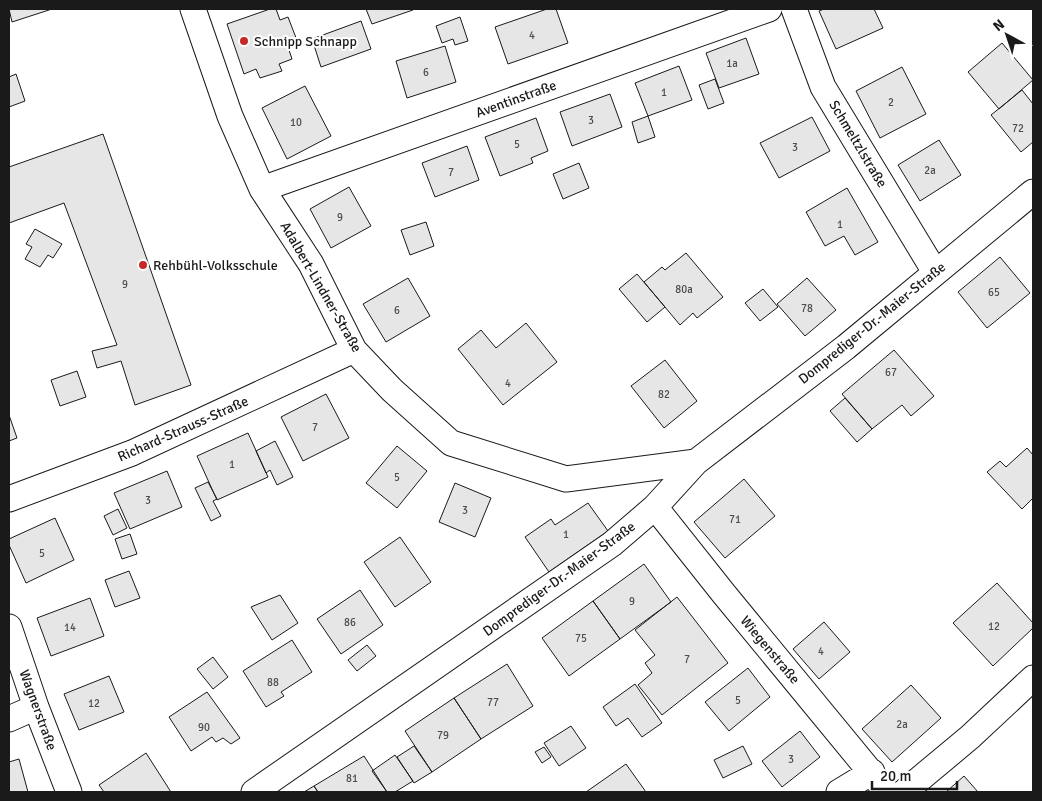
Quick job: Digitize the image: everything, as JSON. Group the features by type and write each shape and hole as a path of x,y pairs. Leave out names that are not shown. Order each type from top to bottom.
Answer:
{"street":[{"name":"Adalbert-Lindner-Straße","path":"193,9 230,116 262,189 311,264 354,350 392,390 451,443 566,479 696,462"},
{"name":"Aventinstraße","path":"262,189 769,9"},
{"name":"Schmeltzlstraße","path":"794,9 824,88 935,272"},
{"name":"Domprediger-Dr.-Maier-Straße","path":"254,792 604,550 655,507 696,462 846,347 1033,192"},
{"name":"Richard-Strauss-Straße","path":"9,500 132,453 354,350"},
{"name":"Wiegenstraße","path":"655,507 887,792"},
{"name":"Wagnerstraße","path":"9,627 36,707 69,792"},
{"path":"904,792 970,737 1033,678"},
{"path":"9,719 36,707"},
{"path":"839,792 872,772"}],"building":[{"path":"9,9 52,9 12,22"},
{"path":"270,9 276,9 280,20 288,17 298,43 288,47 292,59 279,64 282,71 260,78 256,69 244,74 227,24"},
{"path":"366,9 413,9 413,10 372,24"},
{"path":"547,9 556,9 568,43 508,64 495,27"},
{"path":"824,9 874,9 883,28 836,49 819,11"},
{"path":"460,17 468,41 455,45 453,39 442,43 436,26"},
{"path":"361,21 371,49 321,67 312,39"},
{"path":"746,38 759,74 719,88 706,53"},
{"path":"1002,43 1033,80 999,109 968,72"},
{"path":"445,46 456,82 407,98 396,61"},
{"path":"679,66 692,100 648,116 635,83"},
{"path":"902,67 926,114 880,138 856,91"},
{"path":"16,74 25,101 9,107 9,77"},
{"path":"715,79 724,103 708,109 699,85"},
{"path":"305,86 331,136 287,159 262,108"},
{"path":"1022,90 1033,104 1033,142 1021,152 991,115"},
{"path":"610,94 622,127 572,146 560,112"},
{"path":"648,116 655,137 638,143 632,122"},
{"path":"812,117 830,151 779,178 760,143"},
{"path":"536,118 548,151 531,158 533,163 500,176 485,137"},
{"path":"103,134 191,385 135,405 121,361 97,368 92,351 117,345 64,203 9,223 9,167"},
{"path":"939,140 961,175 920,201 898,165"},
{"path":"467,146 479,180 435,197 422,163"},
{"path":"579,163 589,188 563,199 553,174"},
{"path":"349,187 371,226 331,248 310,209"},
{"path":"847,188 878,242 855,255 844,236 825,246 806,212"},
{"path":"426,222 434,246 410,255 401,230"},
{"path":"35,229 62,244 53,258 48,255 40,267 25,259 32,247 26,244"},
{"path":"686,253 723,297 697,318 693,313 680,325 644,282 662,267 665,270"},
{"path":"1000,257 1030,293 987,328 958,292"},
{"path":"637,274 665,307 647,322 619,289"},
{"path":"408,278 430,316 386,342 363,304"},
{"path":"807,278 836,310 805,336 777,304"},
{"path":"763,289 778,307 760,321 745,303"},
{"path":"526,323 557,362 503,405 458,349 481,330 496,348"},
{"path":"894,350 934,396 911,416 902,405 872,429 842,394"},
{"path":"665,360 697,401 664,428 631,386"},
{"path":"77,371 86,397 60,406 51,380"},
{"path":"326,394 349,438 303,461 281,417"},
{"path":"845,398 872,429 857,442 830,411"},
{"path":"9,415 17,438 9,441"},
{"path":"248,433 268,477 217,500 197,456"},
{"path":"275,441 293,477 277,485 270,470 266,473 256,451"},
{"path":"397,446 427,471 397,508 366,483"},
{"path":"1027,448 1033,455 1033,498 1022,509 987,472 1000,461 1006,467"},
{"path":"167,471 182,507 130,529 114,493"},
{"path":"744,479 775,516 725,558 694,522"},
{"path":"208,482 217,499 213,501 221,516 211,521 195,488"},
{"path":"455,483 491,498 475,537 439,522"},
{"path":"588,503 608,531 549,572 525,537 551,519 555,525"},
{"path":"118,509 127,528 113,535 104,516"},
{"path":"55,518 74,560 26,583 9,545 9,539"},
{"path":"130,534 137,554 122,559 115,539"},
{"path":"400,537 431,582 395,607 364,562"},
{"path":"644,564 671,602 620,639 593,601"},
{"path":"129,571 140,598 115,607 105,580"},
{"path":"997,583 1033,623 1033,628 993,666 953,623"},
{"path":"360,590 383,625 341,654 317,619"},
{"path":"280,595 298,623 272,640 251,607"},
{"path":"677,597 728,663 662,715 638,685 652,673 645,663 655,655 635,630"},
{"path":"90,598 104,636 51,656 37,618"},
{"path":"593,601 620,639 569,676 542,638"},
{"path":"824,622 850,652 819,679 793,649"},
{"path":"292,640 312,672 281,692 284,696 266,707 243,671"},
{"path":"367,645 376,656 357,671 348,660"},
{"path":"213,657 228,677 213,689 197,669"},
{"path":"507,664 533,706 481,739 454,698"},
{"path":"748,668 770,697 729,731 705,702"},
{"path":"109,676 124,712 79,730 64,694"},
{"path":"635,684 662,723 642,737 628,718 616,726 603,707"},
{"path":"911,685 941,718 892,762 862,729"},
{"path":"207,692 240,738 231,744 223,738 216,742 212,737 191,751 169,717"},
{"path":"454,698 481,739 432,772 405,731"},
{"path":"571,726 586,748 559,766 544,743"},
{"path":"800,731 820,757 782,787 762,761"},
{"path":"414,746 432,772 414,783 397,757"},
{"path":"743,746 752,764 723,778 714,760"},
{"path":"544,747 551,757 542,763 535,752"},
{"path":"146,753 171,792 104,792 99,785"},
{"path":"395,755 413,781 395,792 387,792 372,771"},
{"path":"364,756 387,792 318,792 314,786"},
{"path":"19,759 28,792 9,792 9,762"},
{"path":"626,764 646,792 586,792"},
{"path":"964,776 978,792 946,792"},
{"path":"314,786 318,792 304,792"}],"place":[{"name":"Schnipp Schnapp","path":"244,41"},
{"name":"Rehbühl-Volksschule","path":"143,265"}]}
